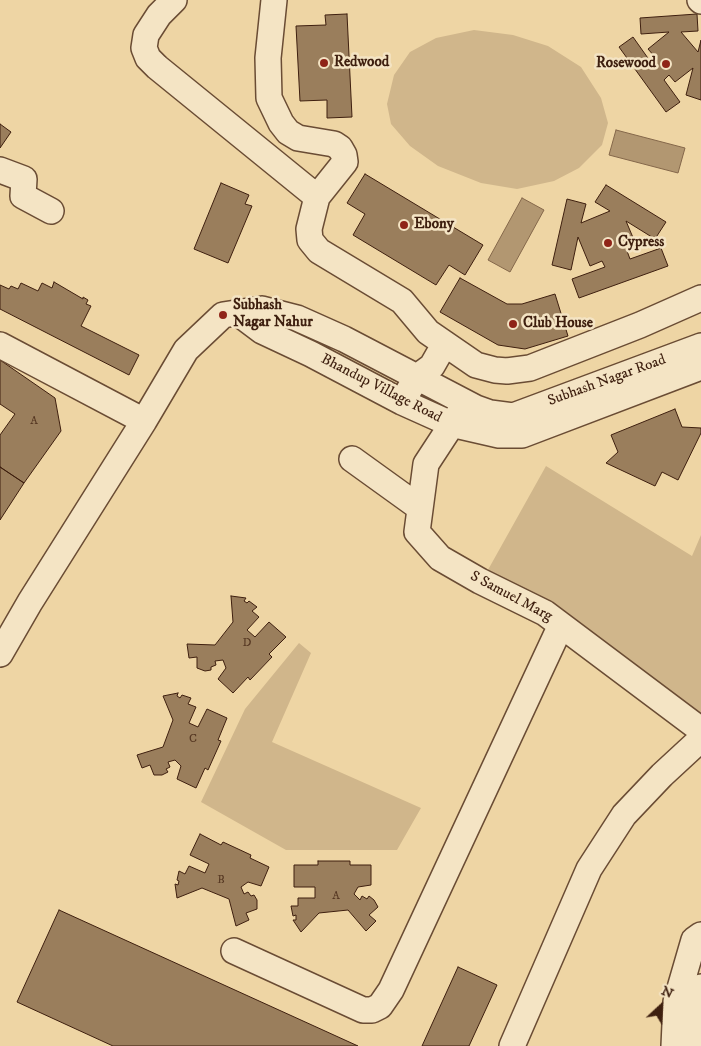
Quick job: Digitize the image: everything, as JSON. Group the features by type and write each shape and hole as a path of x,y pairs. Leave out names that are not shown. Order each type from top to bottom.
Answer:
{"street":[{"path":"174,0 159,15 146,36 144,48 148,58 317,197"},
{"path":"274,0 268,58 269,98 273,107 281,124 288,132 298,138 334,144 340,148 344,155 345,162 317,197 309,229 310,240 319,251 402,301 428,332 476,365 506,371 530,368 701,298"},
{"path":"0,170 24,179 23,196 51,210"},
{"name":"Bhandup Village Road","path":"0,654 30,602 144,421 186,350 223,316 262,309 297,318 344,339 467,403 490,413 513,416"},
{"name":"Bhandup Village Road","path":"238,313 262,331 311,354 402,402 451,424 499,435 522,435 544,415"},
{"path":"0,345 144,421"},
{"name":"Subhash Nagar Road","path":"513,416 544,415 671,368 701,346"},
{"path":"402,402 417,377 418,356 433,348"},
{"path":"671,368 701,367"},
{"name":"S Samuel Marg","path":"467,403 451,424 426,464 417,532 440,558 480,581 545,613 701,730"},
{"path":"352,459 420,508"},
{"path":"234,951 363,1010 372,1010 380,1006 395,981 561,625"},
{"path":"512,1046 589,869 624,815 662,775 701,739"},
{"path":"674,1046 676,1002 694,940 701,935"},
{"path":"694,1046 697,1003 701,987"}],"shaded area":[{"path":"474,30 513,35 548,46 581,67 601,98 608,123 602,145 579,168 554,181 517,189 481,183 438,166 410,146 391,124 387,104 394,75 410,52 436,38"},
{"path":"616,130 685,148 678,173 609,155"},
{"path":"522,198 544,210 510,272 488,260"},
{"path":"546,466 692,556 701,535 701,721 484,577"},
{"path":"299,643 311,653 272,742 421,808 397,850 286,850 201,802 245,709"}],"building":[{"name":"Redwood","path":"347,14 352,117 327,118 327,100 300,101 296,26 326,25 325,15"},
{"name":"Rosewood","path":"697,14 698,31 681,32 698,52 701,40 701,100 686,95 693,68 675,82 669,75 664,80 680,102 666,112 619,47 633,37 650,61 655,57 648,49 669,32 641,34 640,18"},
{"path":"0,124 11,132 0,148"},
{"name":"Ebony","path":"365,174 483,245 465,275 449,265 436,285 353,235 365,214 347,203"},
{"path":"221,183 249,195 245,204 252,206 228,263 194,249"},
{"name":"Cypress","path":"606,185 666,222 655,239 626,221 637,247 627,251 630,259 661,248 668,266 579,298 572,279 605,267 602,261 590,266 578,237 571,270 552,265 567,199 586,204 581,223 610,211 595,202"},
{"name":"Club House","path":"460,278 507,304 522,304 555,294 568,336 525,349 498,345 440,312"},
{"path":"54,282 88,300 86,304 91,306 81,326 139,355 129,375 0,309 0,285 9,289 11,286 18,289 21,283 38,291 42,283 52,288"},
{"path":"0,360 55,398 61,431 24,483 0,467 0,435 15,414 0,404"},
{"path":"675,409 682,427 701,428 701,433 678,480 662,472 655,486 606,463 618,452 611,435"},
{"path":"0,467 24,483 0,520"},
{"path":"231,596 246,598 244,601 247,603 249,601 257,607 252,611 259,617 247,630 255,637 269,622 286,637 269,654 272,657 250,680 248,677 233,693 218,679 226,668 223,660 215,661 216,665 211,667 211,670 205,671 197,668 197,657 189,658 187,644 215,645 233,622"},
{"path":"178,693 177,696 180,698 182,695 191,698 188,704 196,707 189,723 198,727 207,709 227,718 218,740 221,741 208,770 205,768 196,788 177,779 181,766 175,760 168,762 170,767 166,769 168,772 162,775 154,775 150,765 142,768 137,755 163,747 173,720 163,696"},
{"path":"200,834 221,845 223,842 251,855 250,858 269,867 261,886 248,882 241,887 244,894 248,892 251,896 254,895 257,900 257,909 246,913 249,920 236,926 229,899 202,888 177,898 175,884 178,885 179,871 185,874 189,866 205,873 209,864 190,855"},
{"path":"318,861 350,861 350,865 371,865 371,885 358,887 354,894 360,900 362,896 367,899 369,896 378,907 369,915 376,921 366,931 348,910 319,913 301,932 293,920 296,920 296,915 293,916 291,906 298,906 298,898 315,898 315,887 294,887 294,865 318,865"},
{"path":"59,910 358,1046 113,1046 17,1002"},
{"path":"458,967 497,985 469,1046 422,1046"}],"place":[{"name":"Redwood","path":"324,63"},
{"name":"Rosewood","path":"666,64"},
{"name":"Ebony","path":"404,225"},
{"name":"Cypress","path":"608,243"},
{"name":"Subhash Nagar Nahur","path":"223,315"},
{"name":"Club House","path":"513,324"}]}
